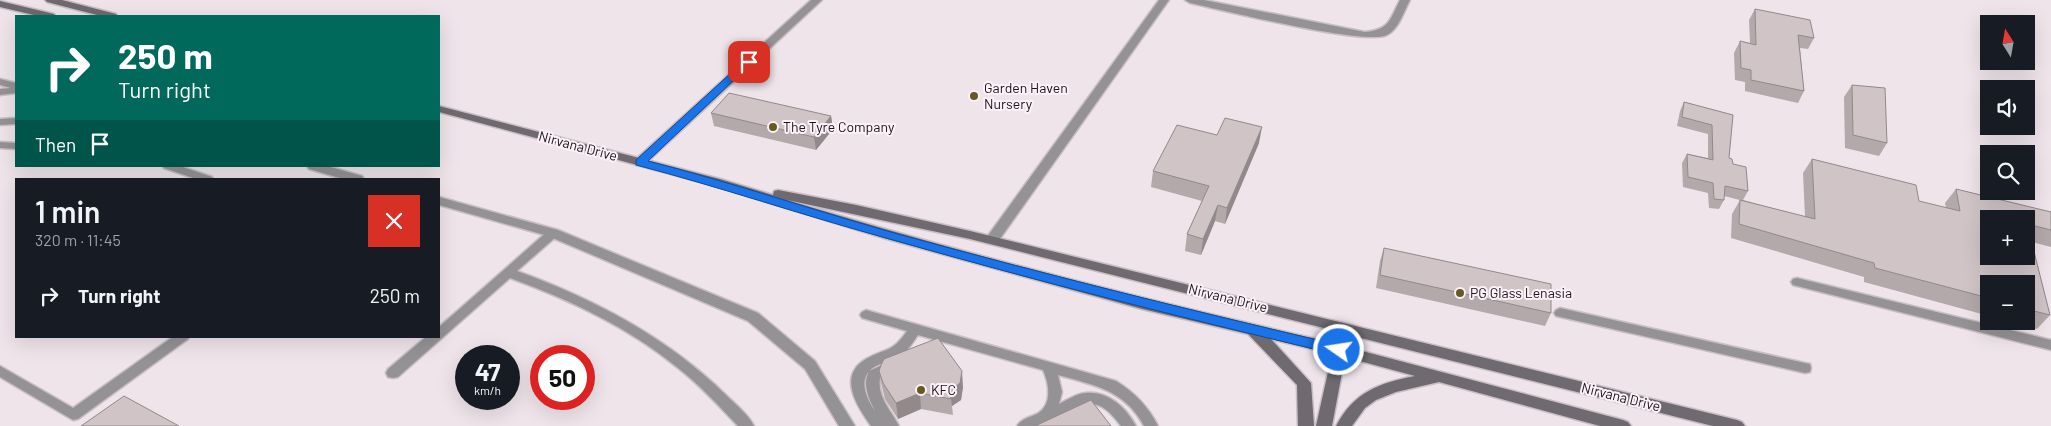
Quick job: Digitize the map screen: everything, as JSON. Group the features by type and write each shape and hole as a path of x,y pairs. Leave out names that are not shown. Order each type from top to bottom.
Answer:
{"main road":[{"path":"50,0 108,15"},
{"path":"0,4 46,15"},
{"name":"Nirvana Drive","path":"440,109 716,182 887,235 1142,304 1339,350 1624,426"},
{"name":"Nirvana Drive","path":"716,182 856,209 992,240 1737,426"},
{"path":"1324,426 1344,327"},
{"path":"1253,330 1304,383 1306,426"},
{"path":"1344,426 1356,406 1381,390 1440,377"}],"street":[{"path":"640,162 817,0"},
{"path":"992,240 1164,0"},
{"path":"1190,0 1337,31 1365,35 1384,33 1392,25 1406,0"},
{"path":"0,122 15,121"},
{"path":"316,167 355,178"},
{"path":"440,201 553,234 753,317 810,365 847,426"}],"lane":[{"path":"0,82 15,86"},
{"path":"0,92 15,90"},
{"path":"0,145 15,146"},
{"path":"171,167 205,178"},
{"path":"440,332 553,234"},
{"path":"509,273 568,295 642,336 672,356 711,389 748,426"},
{"path":"1797,282 2050,348"},
{"path":"1560,313 1805,368"},
{"path":"866,315 1111,385 1127,394 1139,406 1151,426"},
{"path":"878,426 861,401 857,391 857,381 861,372 869,364 897,352 915,329"},
{"path":"0,371 73,415 181,338"},
{"path":"393,373 434,338"},
{"path":"934,347 952,339"},
{"path":"892,426 877,402 872,381 874,375 880,370 907,358"},
{"path":"1045,416 1055,400 1056,389 1046,366"},
{"path":"1024,426 1084,398 1094,397 1104,400 1129,426"}],"building":[{"path":"1755,9 1810,20 1814,38 1798,35 1804,91 1751,80 1751,70 1741,68 1740,41 1756,45"},
{"path":"1852,85 1885,88 1887,143 1853,135"},
{"path":"729,93 831,116 814,137 711,113"},
{"path":"1684,102 1733,115 1729,158 1732,159 1733,164 1746,167 1748,191 1725,186 1724,200 1714,199 1713,183 1688,177 1687,154 1713,160 1712,125 1682,117"},
{"path":"1225,118 1262,127 1227,208 1218,205 1203,239 1187,234 1209,186 1153,171 1177,125 1217,135"},
{"path":"1812,159 1916,185 1919,201 1960,211 1956,189 1980,195 1980,200 2001,200 2051,212 2051,230 2035,226 2035,210 1980,210 1980,265 2035,265 2035,256 2050,315 2035,311 2035,275 1980,275 1980,296 1875,268 1874,263 1739,224 1740,200 1815,219"},
{"path":"1384,248 1551,284 1551,313 1380,275"},
{"name":"KFC","path":"938,338 962,371 960,383 950,391 951,399 920,393 896,403 883,383 879,371 884,359"},
{"path":"124,396 179,426 81,426"},
{"path":"1091,400 1111,426 1035,426"}],"place":[{"name":"Garden Haven Nursery","path":"974,96"},
{"name":"The Tyre Company","path":"773,127"},
{"name":"PG Glass Lenasia","path":"1460,293"},
{"name":"KFC","path":"921,390"}],"route":[{"path":"749,62 640,162 716,182 887,235 1142,304 1339,350"}]}
